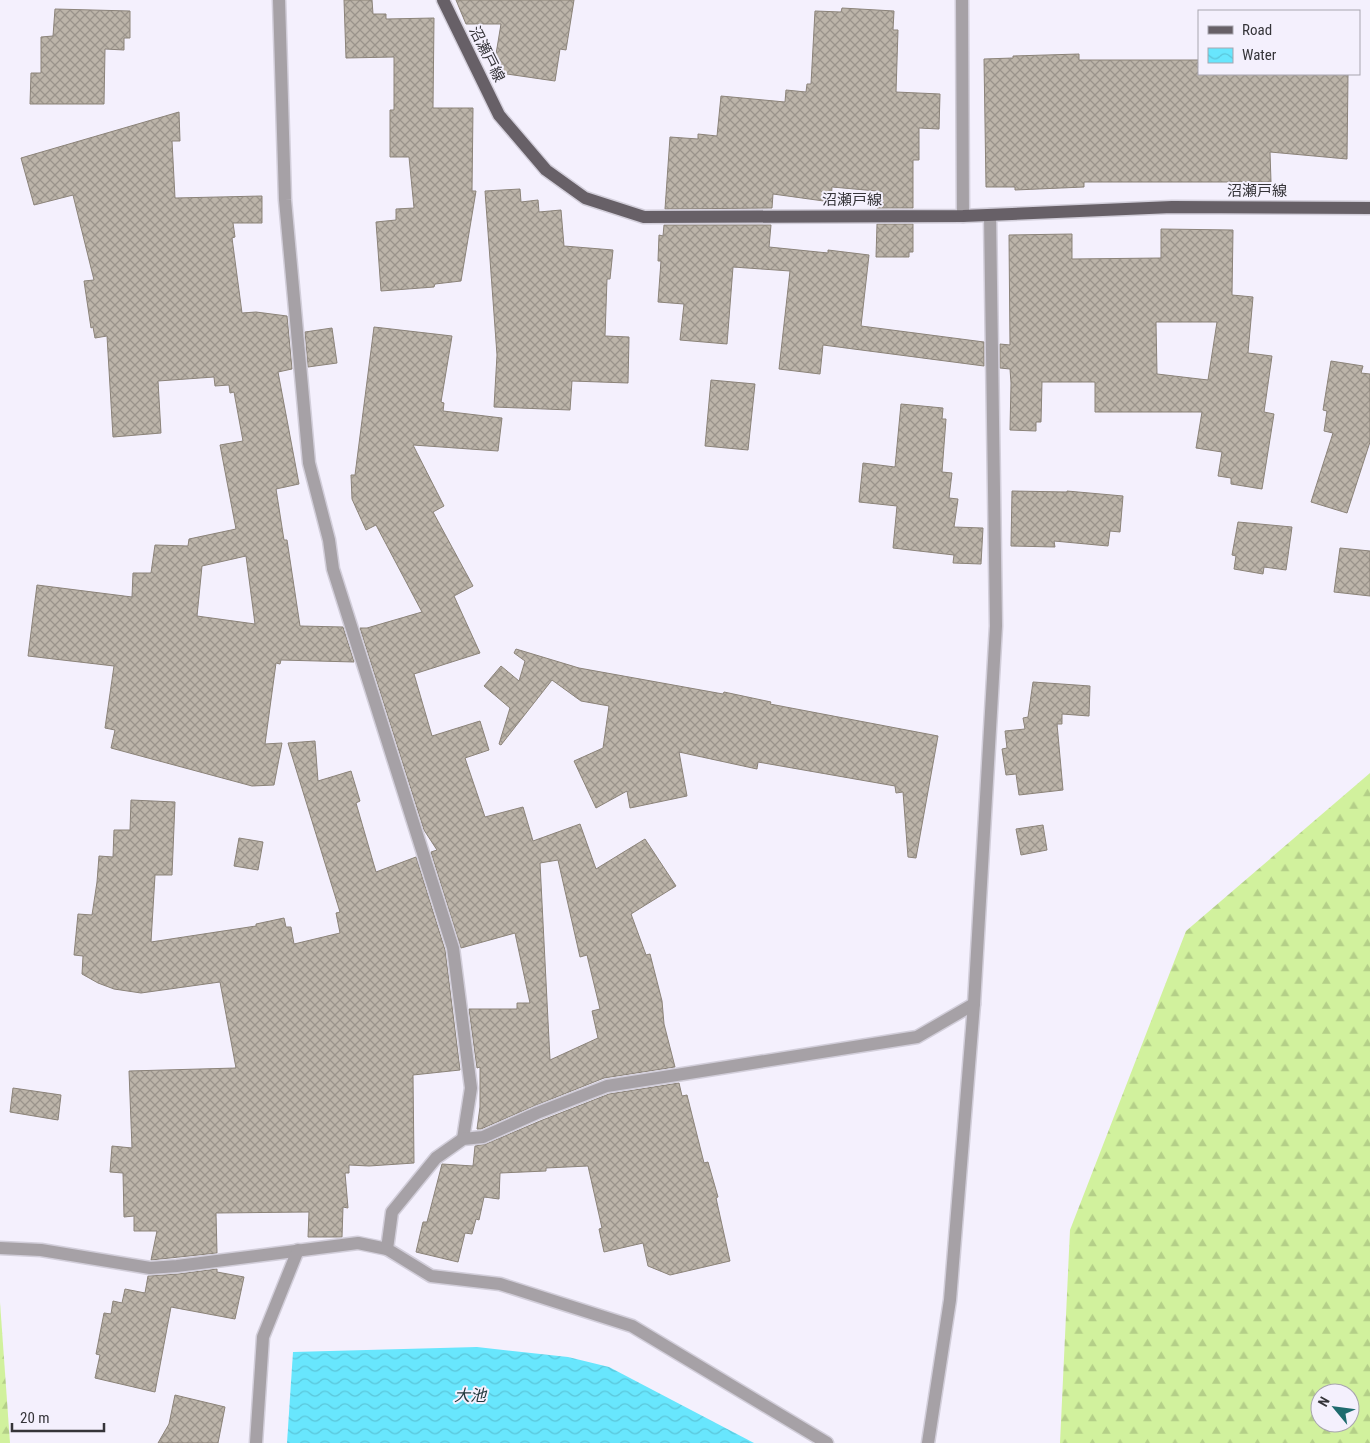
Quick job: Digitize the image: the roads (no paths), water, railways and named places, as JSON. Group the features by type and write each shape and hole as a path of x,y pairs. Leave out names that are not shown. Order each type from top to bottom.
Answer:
{"main road":[{"name":"沼瀬戸線","path":"443,0 499,115 546,170 585,198 644,217 963,216 1172,207 1370,208"}],"street":[{"path":"279,0 285,200 309,462 329,540 333,569 453,948 471,1088 463,1140"},
{"path":"962,0 963,216"},
{"path":"928,1443 950,1300 974,1004 996,626 990,215"},
{"path":"387,1249 392,1212 436,1158 463,1140 483,1137 537,1113 607,1086 917,1038 974,1004"},
{"path":"0,1248 41,1250 150,1268 358,1243 387,1249 431,1276 500,1284 632,1326 827,1443"},
{"path":"256,1443 263,1337 298,1250"}],"water":[{"name":"大池","path":"477,1347 568,1357 609,1367 754,1443 287,1443 293,1352"}]}
